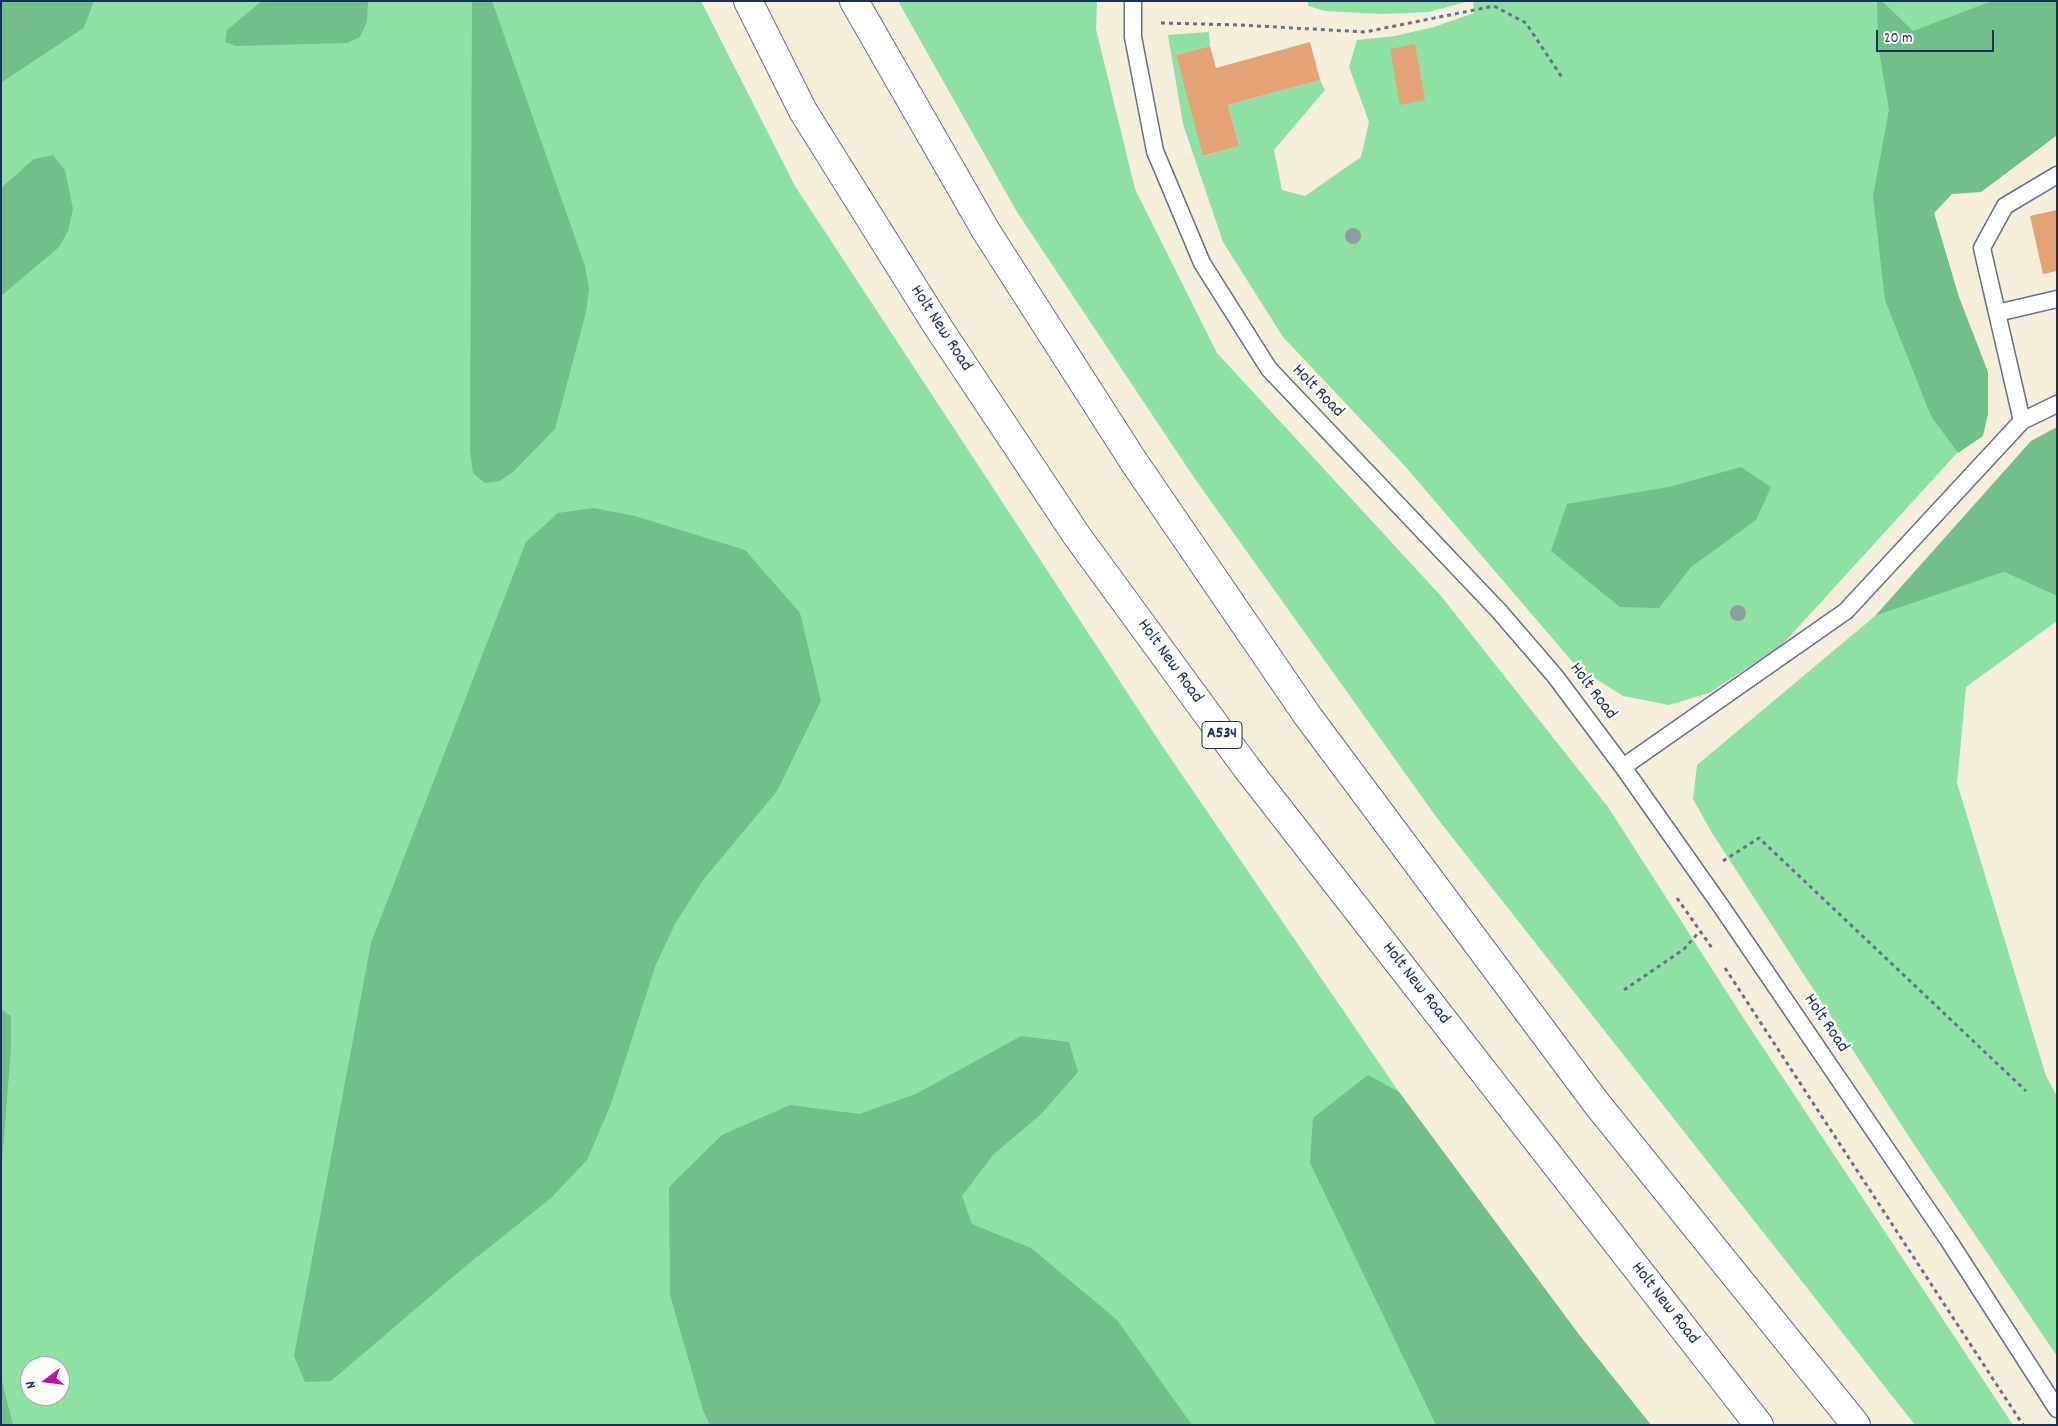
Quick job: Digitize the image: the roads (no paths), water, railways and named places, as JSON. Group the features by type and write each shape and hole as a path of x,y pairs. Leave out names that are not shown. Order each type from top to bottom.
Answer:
{"highway":[{"name":"Holt New Road","path":"748,1 803,111 938,327 1077,536 1246,767 1759,1425"},
{"path":"854,1 992,239 1134,462 1307,715 1597,1104 1856,1425"}],"lane":[{"name":"Holt Road","path":"1134,1 1133,37 1155,151 1202,263 1269,369 1499,611 1556,676 1723,909 1949,1241 2057,1409"},
{"path":"2022,421 1982,248 2005,206 2057,175"},
{"path":"1997,313 2057,299"},
{"path":"1623,767 1846,611 2022,421 2057,404"}]}
